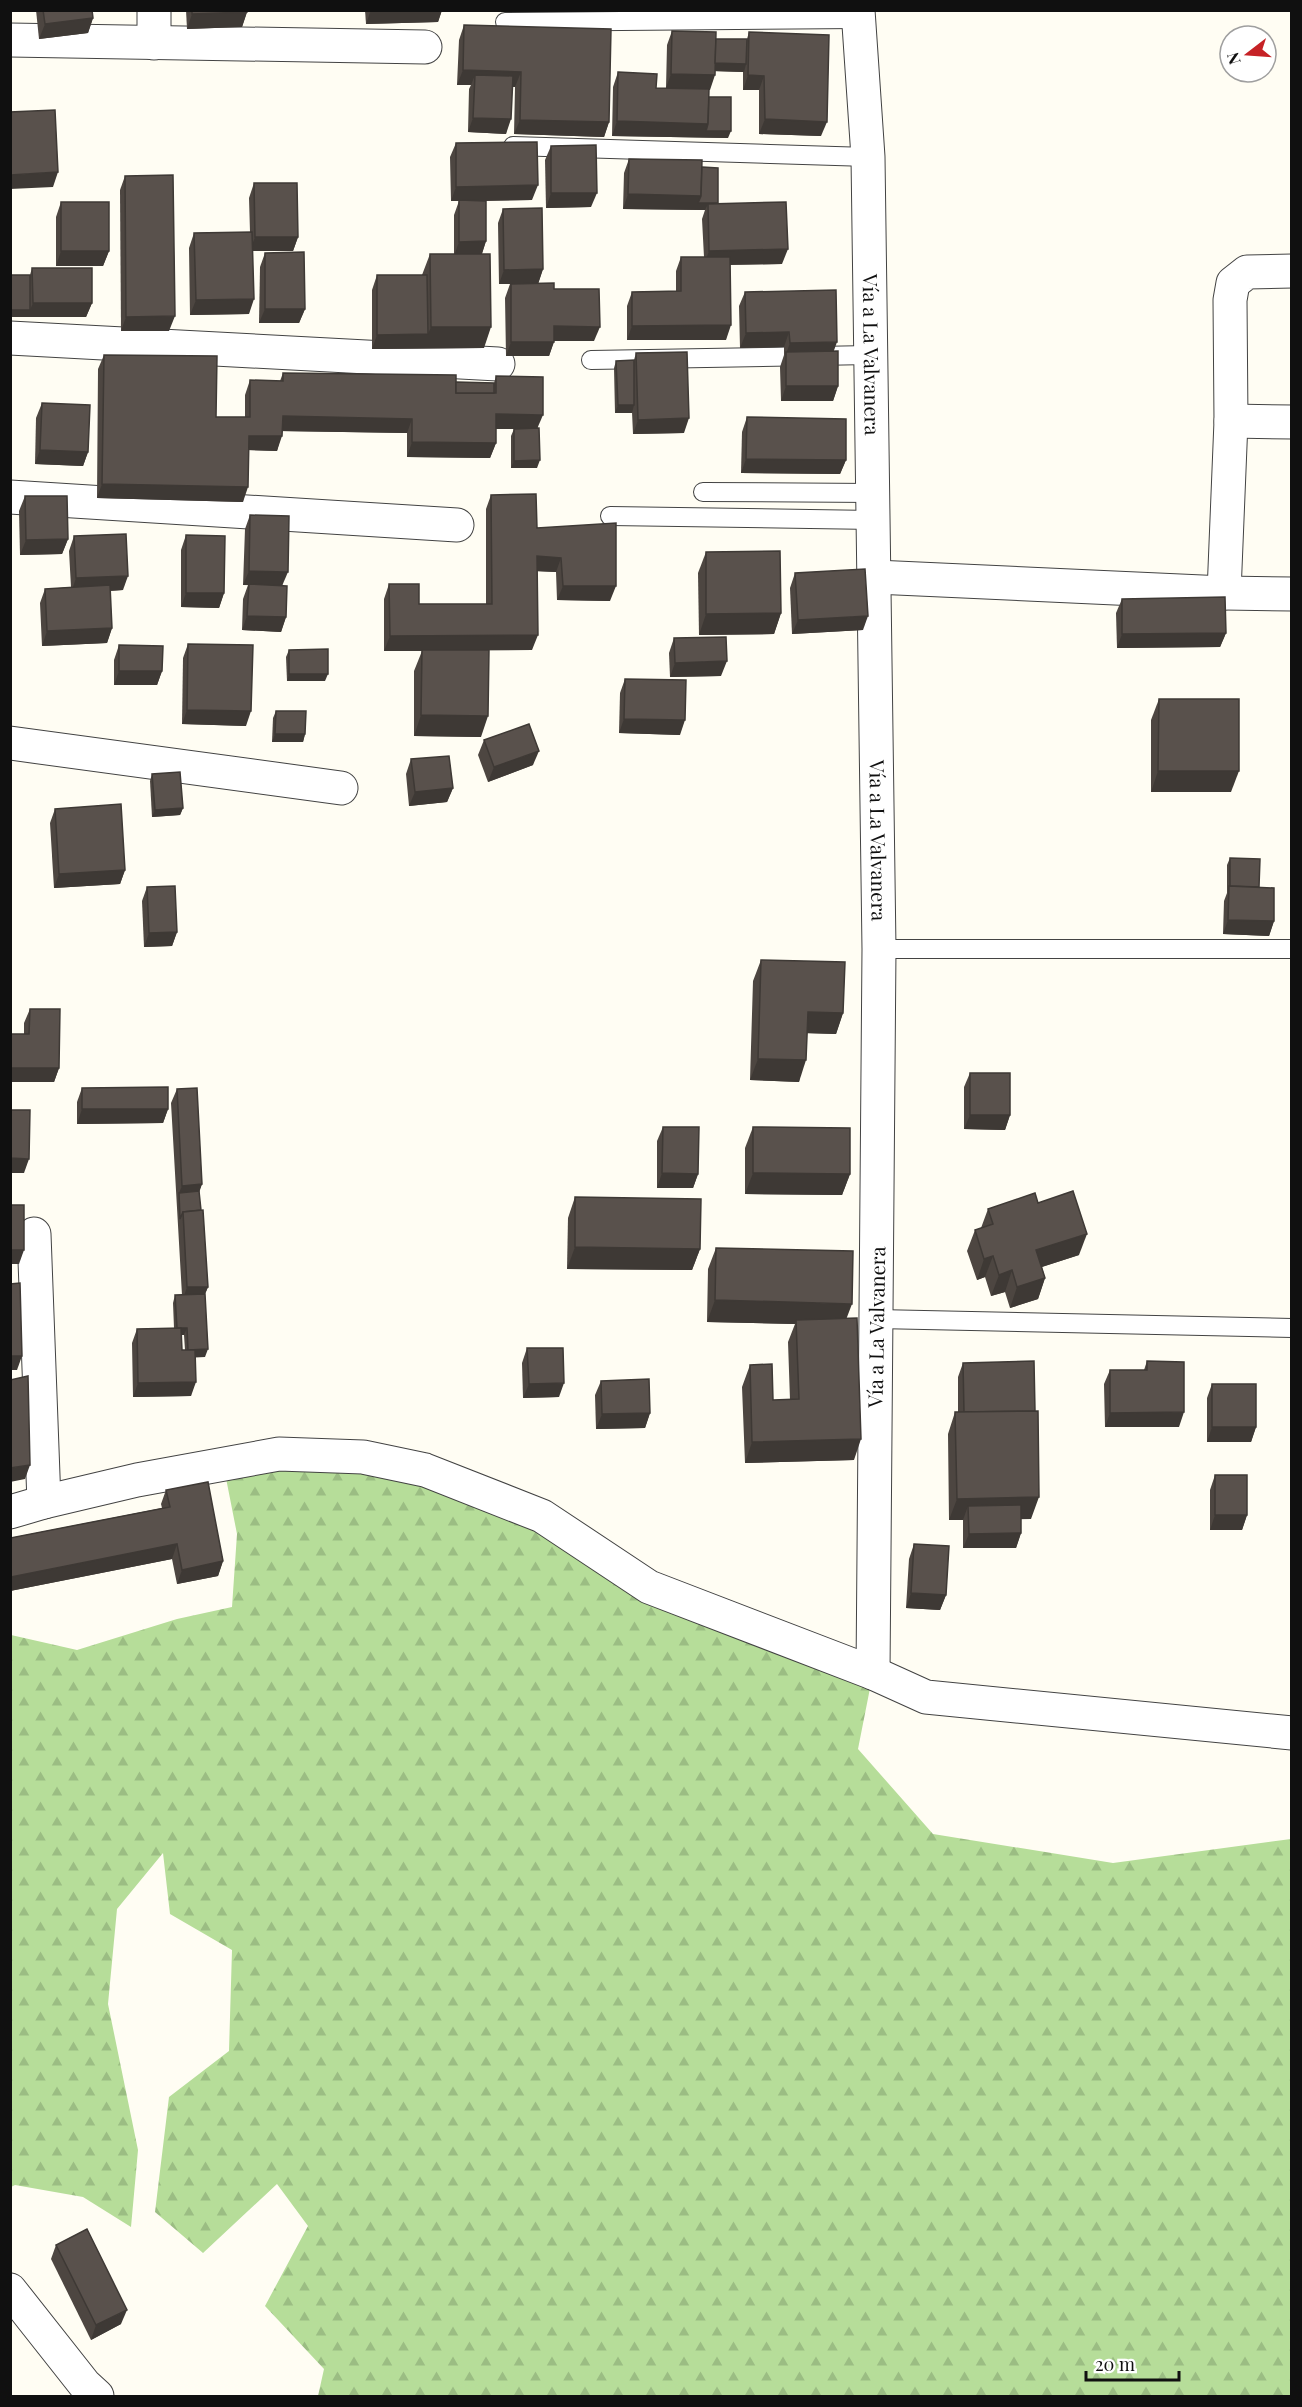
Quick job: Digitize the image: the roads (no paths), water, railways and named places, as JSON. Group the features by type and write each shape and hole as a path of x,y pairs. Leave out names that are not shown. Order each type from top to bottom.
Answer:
{"street":[{"path":"154,10 154,43"},
{"name":"Vía a La Valvanera","path":"857,15 868,157 876,577 879,949 873,1672"},
{"path":"10,39 425,47"},
{"path":"1224,593 1231,421 1230,300 1233,283 1247,272 1292,271"},
{"path":"10,338 498,364"},
{"path":"1231,421 1292,422"},
{"path":"10,497 457,525"},
{"path":"876,577 1292,594"},
{"path":"10,743 341,788"},
{"path":"34,1234 44,1502"},
{"path":"10,1512 137,1480 279,1454 373,1459 425,1470 542,1516 649,1587 873,1672 926,1697 1292,1733"},
{"path":"10,2290 85,2385 98,2397"}],"lane":[{"path":"505,22 857,15"},
{"path":"499,146 868,157"},
{"path":"591,360 870,355"},
{"path":"703,492 874,506"},
{"path":"610,516 874,506"},
{"path":"879,949 1292,949"},
{"path":"877,1319 1292,1328"}]}
